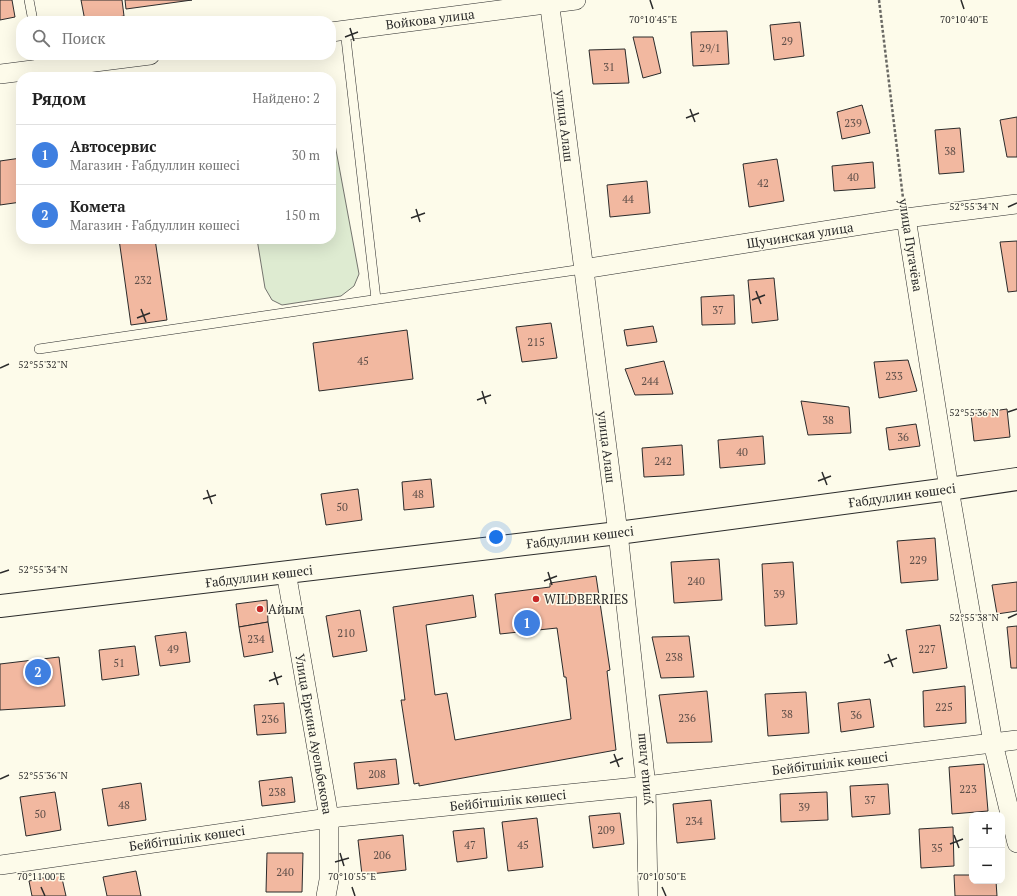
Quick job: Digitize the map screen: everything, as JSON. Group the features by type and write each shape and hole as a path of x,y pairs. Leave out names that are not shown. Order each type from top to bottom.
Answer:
{"street":[{"name":"Войкова улица","path":"338,31 549,2 576,0"},
{"name":"улица Алаш","path":"549,2 618,533 646,786 648,896"},
{"path":"0,74 39,62 71,60"},
{"name":"Щучинская улица","path":"583,269 906,218 1017,204"},
{"name":"улица Пугачёва","path":"906,218 949,489 993,744 1017,844"},
{"name":"Ғабдуллин көшесі","path":"0,606 618,533 1017,479"},
{"name":"Улица Еркина Ауельбекова","path":"286,572 329,818 329,880 326,896"},
{"name":"Бейбітшілік көшесі","path":"0,865 329,818 646,786 1017,740"}],"lane":[{"path":"30,0 32,16"},
{"path":"338,31 376,299"},
{"path":"39,349 583,269"}],"path":[{"name":"улица Пугачёва","path":"880,0 906,218"}],"green space":[{"path":"336,150 359,274 354,286 341,296 282,305 272,300 265,288 258,244 336,244"}],"building":[{"path":"0,0 12,0 15,17 0,20"},
{"path":"81,0 122,0 124,16 84,16"},
{"path":"125,0 192,0 126,9"},
{"path":"800,22 804,56 774,60 770,25"},
{"path":"727,31 729,64 693,66 691,32"},
{"path":"633,37 653,37 661,73 643,78"},
{"path":"625,49 629,83 593,84 589,50"},
{"path":"862,105 870,133 842,139 837,112"},
{"path":"1017,117 1017,157 1007,157 1000,120"},
{"path":"960,128 964,172 939,174 935,130"},
{"path":"16,159 16,203 0,205 0,161"},
{"path":"777,159 784,201 749,207 743,164"},
{"path":"873,162 875,188 834,191 832,166"},
{"path":"647,181 650,213 610,217 607,185"},
{"path":"1017,241 1017,291 1008,292 1000,242"},
{"path":"120,244 156,244 167,320 131,325"},
{"path":"774,278 778,320 752,323 748,280"},
{"path":"734,295 735,324 702,325 701,297"},
{"path":"551,323 557,358 522,362 516,327"},
{"path":"653,326 657,342 627,346 624,330"},
{"path":"407,330 413,379 319,391 313,343"},
{"path":"908,360 917,391 879,398 874,362"},
{"path":"664,361 673,394 635,395 625,369"},
{"path":"801,401 849,407 851,433 808,435"},
{"path":"1007,409 1010,437 974,441 971,414"},
{"path":"916,424 920,446 889,450 886,428"},
{"path":"763,436 765,464 720,468 718,440"},
{"path":"682,445 684,475 644,477 642,448"},
{"path":"431,479 434,507 404,510 402,482"},
{"path":"358,489 362,520 326,525 321,494"},
{"path":"935,538 938,580 901,583 897,541"},
{"path":"719,559 722,600 674,603 671,562"},
{"path":"793,562 797,624 765,626 762,564"},
{"path":"596,576 610,670 607,671 616,750 419,786 419,783 414,784 401,700 405,700 393,607 473,595 476,617 426,625 435,695 447,693 455,740 571,719 566,677 564,677 557,628 500,634 495,594 550,587 550,583"},
{"path":"1017,582 1017,611 997,614 992,585"},
{"path":"267,600 268,622 239,627 236,604"},
{"path":"360,610 367,651 333,657 326,616"},
{"path":"268,622 273,652 244,657 239,627"},
{"path":"940,625 947,668 913,673 906,630"},
{"path":"1017,626 1017,668 1011,668 1007,627"},
{"path":"186,632 190,662 160,666 155,636"},
{"path":"689,636 694,677 661,678 652,637"},
{"path":"135,646 139,675 102,680 99,650"},
{"path":"59,657 65,706 0,710 0,664"},
{"path":"965,686 966,723 924,727 923,691"},
{"path":"707,691 712,742 667,743 659,695"},
{"path":"806,692 809,733 768,736 765,694"},
{"path":"870,699 874,727 841,732 838,703"},
{"path":"284,703 286,733 257,735 254,705"},
{"path":"396,759 399,784 357,789 354,763"},
{"path":"984,764 988,811 952,814 949,767"},
{"path":"292,777 295,802 262,806 259,781"},
{"path":"141,783 146,820 108,826 102,789"},
{"path":"888,784 890,814 852,817 850,786"},
{"path":"55,792 61,830 26,836 20,797"},
{"path":"827,792 828,820 781,822 780,794"},
{"path":"711,800 715,839 677,843 673,804"},
{"path":"620,813 624,844 593,848 589,816"},
{"path":"537,818 543,867 508,871 502,822"},
{"path":"953,827 954,866 921,868 919,829"},
{"path":"484,828 487,858 457,862 453,831"},
{"path":"403,835 406,870 362,875 358,840"},
{"path":"267,853 303,853 302,892 266,892"},
{"path":"136,871 141,896 107,896 103,877"},
{"path":"61,874 66,896 32,896 29,881"},
{"path":"954,875 969,875 969,884 996,884 997,896 955,896"}],"place":[{"name":"WILDBERRIES","path":"536,599"},
{"name":"Айым","path":"260,609"},
{"name":"Автосервис","path":"527,623"},
{"name":"Комета","path":"38,672"}]}
